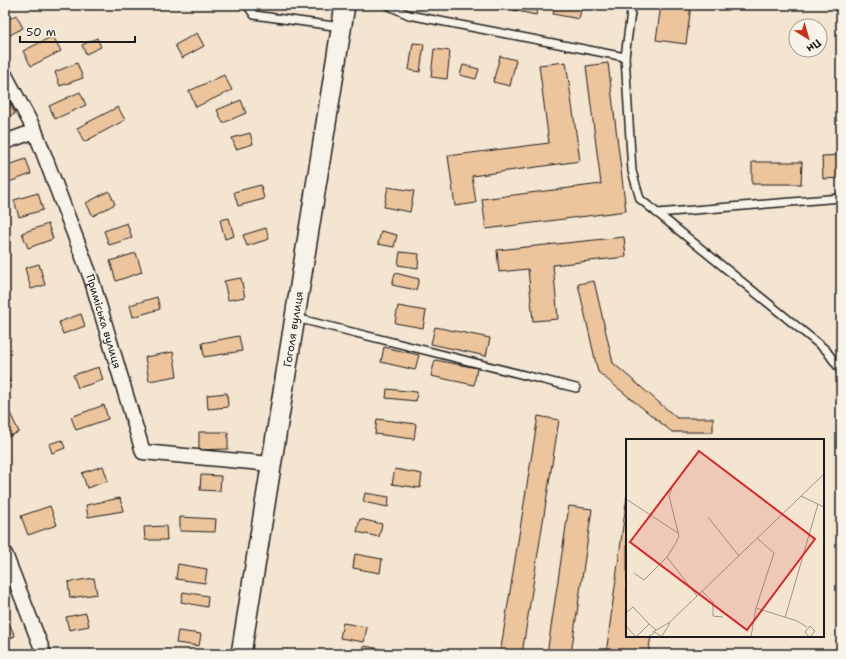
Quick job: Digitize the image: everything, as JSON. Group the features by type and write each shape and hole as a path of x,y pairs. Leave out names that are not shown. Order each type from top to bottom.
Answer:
{"main road":[{"name":"Гоголя вулиця","path":"241,654 345,5"}],"street":[{"name":"Приміська вулиця","path":"5,75 35,131 91,278 143,452 271,464"},
{"path":"5,142 35,131"},
{"path":"5,554 44,654"}],"lane":[{"path":"247,5 254,15 342,27"},
{"path":"387,5 409,15 625,57"},
{"path":"632,5 625,57 632,171 640,199 826,350 841,370"},
{"path":"657,213 841,198"},
{"path":"295,318 576,388"}],"building":[{"path":"514,5 539,5 536,15 513,10"},
{"path":"555,5 582,5 579,19 553,14"},
{"path":"661,5 691,5 686,44 656,40"},
{"path":"16,15 23,28 8,36 5,31 5,21"},
{"path":"197,33 204,46 182,58 175,45"},
{"path":"53,36 61,51 31,66 23,51"},
{"path":"97,38 101,47 86,54 82,45"},
{"path":"413,43 424,44 420,72 409,70"},
{"path":"434,49 450,51 447,79 431,77"},
{"path":"500,56 516,60 510,86 493,82"},
{"path":"566,62 580,161 472,176 476,203 455,206 448,156 549,143 539,65"},
{"path":"77,63 83,78 60,86 55,72"},
{"path":"608,63 626,211 486,229 482,199 601,184 586,66"},
{"path":"463,65 479,69 476,79 460,75"},
{"path":"224,75 232,90 196,107 189,91"},
{"path":"80,92 86,105 55,119 49,106"},
{"path":"8,99 15,114 5,118 5,101"},
{"path":"241,100 246,113 223,123 217,110"},
{"path":"118,107 125,120 84,142 77,128"},
{"path":"250,133 253,144 236,149 232,138"},
{"path":"841,155 841,178 823,179 822,156"},
{"path":"26,159 31,174 9,182 5,166"},
{"path":"752,162 802,162 801,184 752,184"},
{"path":"261,185 264,199 238,206 234,192"},
{"path":"388,187 414,191 410,212 384,207"},
{"path":"109,191 115,204 93,216 86,203"},
{"path":"38,193 43,210 19,217 14,200"},
{"path":"229,218 234,236 225,239 220,220"},
{"path":"127,223 132,238 109,245 104,231"},
{"path":"48,224 53,239 28,248 22,233"},
{"path":"266,228 269,239 247,246 243,235"},
{"path":"381,231 397,235 394,247 378,244"},
{"path":"624,237 626,257 553,265 558,319 533,321 528,269 499,272 497,250"},
{"path":"400,252 419,254 418,268 398,265"},
{"path":"136,253 142,272 116,281 110,261"},
{"path":"39,264 45,285 31,289 25,268"},
{"path":"395,273 419,279 416,290 392,285"},
{"path":"241,278 245,297 228,300 224,281"},
{"path":"594,281 613,363 677,418 713,418 713,432 672,432 598,372 578,284"},
{"path":"157,297 160,309 133,317 130,305"},
{"path":"398,306 426,311 423,328 395,323"},
{"path":"81,314 85,326 63,334 59,322"},
{"path":"435,327 490,338 486,356 431,344"},
{"path":"239,336 242,351 204,357 202,343"},
{"path":"384,347 419,355 415,370 381,362"},
{"path":"173,352 177,376 149,381 145,357"},
{"path":"435,360 477,368 474,385 431,376"},
{"path":"99,367 103,380 78,388 73,375"},
{"path":"5,370 10,382 5,384"},
{"path":"387,389 417,392 416,401 386,398"},
{"path":"227,393 228,407 208,409 207,395"},
{"path":"104,405 108,419 76,430 71,417"},
{"path":"10,413 19,432 5,438 5,415"},
{"path":"538,416 559,420 522,654 500,654"},
{"path":"377,419 416,424 414,439 375,434"},
{"path":"199,432 228,432 228,449 199,450"},
{"path":"62,440 65,448 52,453 49,444"},
{"path":"103,466 108,481 87,488 82,473"},
{"path":"395,469 422,474 420,488 392,484"},
{"path":"201,475 221,476 220,491 200,490"},
{"path":"365,493 389,497 388,507 363,502"},
{"path":"120,498 123,511 88,517 86,505"},
{"path":"626,504 626,637 651,637 648,654 606,654"},
{"path":"50,506 57,525 28,535 21,516"},
{"path":"569,506 592,509 571,654 547,654"},
{"path":"180,517 216,519 215,532 180,531"},
{"path":"360,519 382,524 379,537 357,532"},
{"path":"166,526 167,540 145,540 144,527"},
{"path":"355,554 382,559 380,573 353,568"},
{"path":"178,564 207,569 205,583 176,579"},
{"path":"94,578 97,594 70,598 68,582"},
{"path":"183,592 208,596 207,607 181,602"},
{"path":"86,613 89,626 69,630 66,617"},
{"path":"5,615 15,636 5,640"},
{"path":"343,623 367,627 364,642 340,638"},
{"path":"178,631 201,634 199,646 176,643"},
{"path":"364,646 381,649 380,654 362,654"}]}
